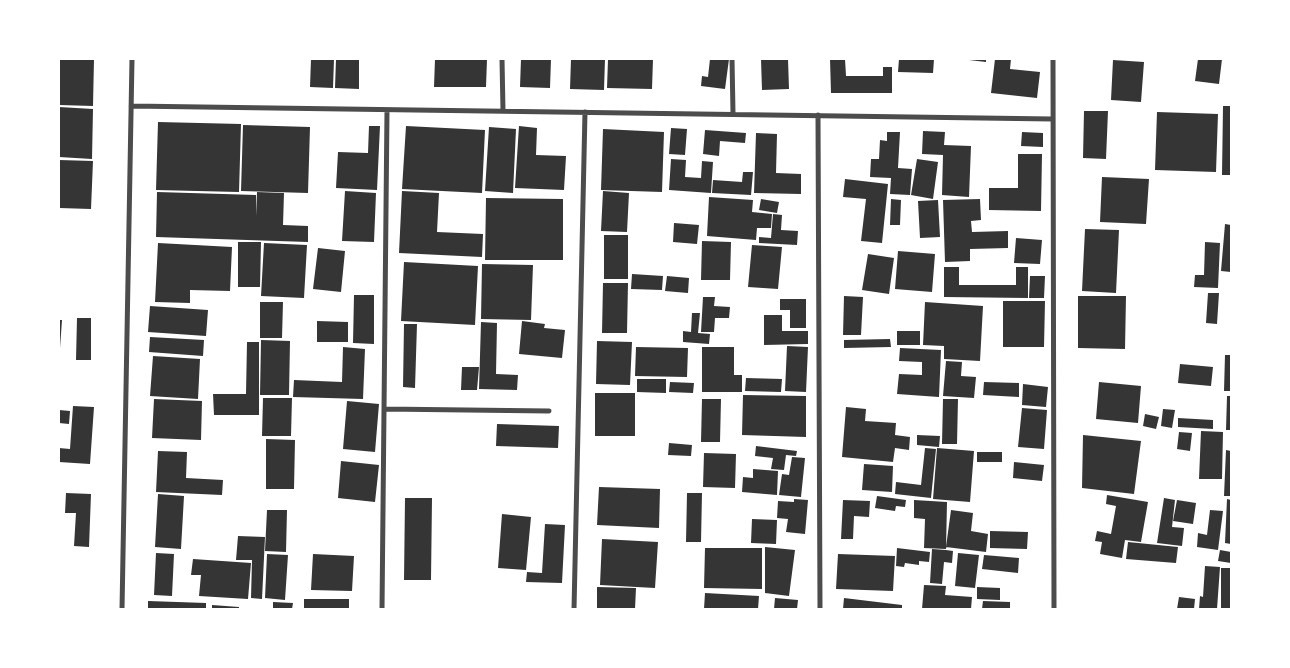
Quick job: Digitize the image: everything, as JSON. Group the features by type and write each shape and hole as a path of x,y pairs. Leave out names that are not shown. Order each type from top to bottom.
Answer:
{"street":[{"path":"122,609 132,59"},
{"path":"502,59 503,111"},
{"path":"732,59 733,113"},
{"path":"1053,59 1054,609"},
{"path":"131,106 1052,119"},
{"path":"382,609 387,110"},
{"path":"574,609 585,112"},
{"path":"818,115 820,609"},
{"path":"384,409 548,411"}],"building":[{"path":"59,59 94,59 93,106 59,105"},
{"path":"311,59 334,59 333,88 310,87"},
{"path":"336,59 359,59 359,89 335,88"},
{"path":"435,59 487,59 486,87 434,87"},
{"path":"521,59 551,59 550,88 520,87"},
{"path":"571,59 605,59 604,90 570,89"},
{"path":"608,59 653,59 652,89 607,88"},
{"path":"710,59 729,59 725,89 701,86 702,76 708,77"},
{"path":"761,59 788,59 789,89 762,90"},
{"path":"830,59 845,59 846,76 883,76 883,67 892,67 892,93 831,93"},
{"path":"899,59 934,59 933,73 898,72"},
{"path":"986,59 986,62 969,60"},
{"path":"995,59 1011,59 1010,69 1040,72 1037,98 991,93"},
{"path":"1198,59 1222,59 1219,84 1195,81"},
{"path":"1113,60 1144,62 1141,102 1111,100"},
{"path":"1223,106 1231,106 1231,175 1222,175"},
{"path":"59,107 93,109 92,159 59,157"},
{"path":"1084,111 1108,111 1106,159 1083,158"},
{"path":"1157,112 1218,114 1216,172 1155,170"},
{"path":"158,122 241,124 239,192 156,190"},
{"path":"243,125 310,127 308,193 241,191"},
{"path":"369,126 380,126 377,190 336,188 338,152 368,153"},
{"path":"406,126 485,130 482,193 402,189"},
{"path":"519,126 537,128 536,155 566,156 564,190 515,188"},
{"path":"489,127 516,129 513,193 485,191"},
{"path":"671,128 687,129 685,155 669,154"},
{"path":"603,129 664,132 662,192 601,190"},
{"path":"705,130 746,133 745,143 720,141 719,156 703,154"},
{"path":"923,131 945,132 944,145 971,146 969,197 942,195 943,155 922,154"},
{"path":"887,132 900,132 898,168 912,169 910,195 890,194 891,178 870,177 871,159 879,159 880,140 887,141"},
{"path":"1022,132 1043,133 1043,147 1021,146"},
{"path":"756,133 777,134 776,173 801,174 801,194 754,193"},
{"path":"1018,154 1042,154 1041,211 989,210 989,188 1018,188"},
{"path":"671,159 686,160 685,177 701,178 702,161 713,162 711,193 669,190"},
{"path":"917,159 938,162 933,199 911,195"},
{"path":"59,160 93,161 91,209 59,208"},
{"path":"743,172 753,172 751,195 712,193 713,180 742,182"},
{"path":"1102,177 1149,179 1146,224 1100,222"},
{"path":"845,179 888,184 882,243 861,241 866,199 843,197"},
{"path":"345,191 376,193 374,242 342,241"},
{"path":"402,191 439,193 437,232 483,234 482,257 399,253"},
{"path":"603,191 629,193 627,232 601,231"},
{"path":"157,192 256,195 256,216 257,192 284,193 283,225 308,226 308,242 156,237"},
{"path":"709,197 753,200 752,212 772,214 771,228 757,228 756,240 707,236"},
{"path":"486,198 563,199 563,260 485,260"},
{"path":"761,199 779,202 777,213 759,210"},
{"path":"891,199 901,200 900,225 890,225"},
{"path":"980,199 981,220 971,221 972,232 1008,231 1008,248 970,249 970,261 945,262 943,200"},
{"path":"938,200 940,237 920,238 918,201"},
{"path":"773,214 782,215 781,230 798,231 797,245 759,243 759,237 771,238"},
{"path":"674,223 699,225 697,244 673,242"},
{"path":"1225,224 1231,225 1231,272 1221,271"},
{"path":"1085,229 1119,230 1116,293 1082,291"},
{"path":"604,235 628,235 628,279 604,279"},
{"path":"1016,238 1042,240 1040,264 1014,263"},
{"path":"702,241 731,242 730,280 701,280"},
{"path":"238,242 261,242 260,287 238,287"},
{"path":"1205,242 1220,243 1218,288 1194,287 1195,275 1204,275"},
{"path":"158,243 232,247 230,291 190,290 190,303 155,302"},
{"path":"264,243 307,245 304,298 261,296"},
{"path":"752,245 782,247 778,289 748,287"},
{"path":"318,248 345,251 341,292 313,289"},
{"path":"898,251 935,254 932,292 895,289"},
{"path":"868,254 894,258 889,294 862,290"},
{"path":"404,262 478,266 475,325 401,321"},
{"path":"482,264 533,265 531,320 481,319"},
{"path":"944,267 959,267 959,285 1016,285 1016,267 1028,267 1028,298 944,297"},
{"path":"632,274 663,276 662,290 631,289"},
{"path":"667,276 689,278 688,293 665,291"},
{"path":"1030,276 1045,276 1044,298 1029,298"},
{"path":"603,283 628,283 627,333 602,333"},
{"path":"1208,293 1219,293 1217,324 1206,323"},
{"path":"354,295 374,295 374,344 353,343"},
{"path":"844,296 863,297 861,335 843,335"},
{"path":"1078,296 1126,296 1125,349 1078,348"},
{"path":"703,297 715,297 714,306 730,307 729,318 715,318 714,332 701,332"},
{"path":"780,299 806,299 806,328 790,328 790,310 780,310"},
{"path":"1003,301 1045,301 1044,347 1003,347"},
{"path":"260,302 283,302 282,338 260,338"},
{"path":"925,302 983,306 980,361 944,359 944,346 923,345"},
{"path":"150,306 208,310 206,336 148,332"},
{"path":"692,313 700,313 698,333 710,334 709,344 683,342 683,331 691,332"},
{"path":"764,315 782,315 782,331 808,331 808,344 764,345"},
{"path":"77,318 91,318 91,360 76,360"},
{"path":"59,320 62,320 60,348 59,348"},
{"path":"317,321 348,322 348,342 317,342"},
{"path":"522,321 545,324 544,328 565,330 562,358 519,354"},
{"path":"481,322 497,323 496,374 518,375 517,390 479,389"},
{"path":"404,324 417,324 415,388 403,387"},
{"path":"897,331 920,331 920,345 897,345"},
{"path":"150,337 204,340 203,356 149,352"},
{"path":"890,339 891,347 844,348 844,340"},
{"path":"261,340 290,341 289,395 260,395"},
{"path":"597,341 632,342 630,385 596,384"},
{"path":"247,342 259,342 259,415 214,415 213,394 246,394"},
{"path":"787,346 808,347 806,392 785,391"},
{"path":"343,347 365,349 363,399 293,397 294,380 342,382"},
{"path":"636,347 688,348 687,377 635,376"},
{"path":"702,347 734,347 734,375 742,375 742,392 702,392"},
{"path":"900,348 941,350 939,397 897,394 899,374 922,375 922,362 899,361"},
{"path":"1225,355 1231,355 1231,391 1224,391"},
{"path":"153,356 200,359 198,399 150,396"},
{"path":"946,361 962,362 961,376 976,377 974,398 943,396"},
{"path":"1180,364 1213,367 1211,386 1178,383"},
{"path":"462,367 479,367 477,390 461,390"},
{"path":"746,378 782,379 781,392 745,391"},
{"path":"637,379 666,379 666,393 637,392"},
{"path":"670,382 694,383 693,393 669,392"},
{"path":"984,382 1019,383 1019,397 983,395"},
{"path":"1099,382 1141,386 1138,423 1096,419"},
{"path":"1023,384 1048,387 1046,407 1022,405"},
{"path":"595,393 635,393 635,436 595,436"},
{"path":"743,395 806,396 806,437 742,435"},
{"path":"1227,396 1231,396 1231,430 1226,430"},
{"path":"263,398 292,398 291,436 262,436"},
{"path":"154,399 202,401 201,440 152,438"},
{"path":"702,399 721,399 720,442 701,442"},
{"path":"943,399 958,399 957,444 942,444"},
{"path":"347,401 379,404 375,452 343,449"},
{"path":"73,406 94,407 90,464 59,462 59,448 70,449"},
{"path":"846,407 866,409 865,421 896,423 895,435 910,437 909,450 895,448 893,462 842,457"},
{"path":"1022,408 1047,410 1044,449 1018,447"},
{"path":"1163,409 1175,410 1172,428 1161,426"},
{"path":"59,410 70,411 69,424 59,423"},
{"path":"1145,414 1159,417 1156,429 1143,426"},
{"path":"1178,418 1213,420 1213,429 1178,427"},
{"path":"497,424 559,426 558,448 496,446"},
{"path":"1201,431 1223,432 1222,479 1199,479"},
{"path":"1179,432 1192,433 1190,451 1177,449"},
{"path":"917,435 940,436 939,447 917,445"},
{"path":"1083,435 1141,441 1134,494 1082,488"},
{"path":"266,439 295,440 294,489 266,489"},
{"path":"669,443 692,445 691,456 668,455"},
{"path":"756,446 797,451 796,456 786,455 784,470 771,469 773,458 755,456"},
{"path":"925,448 936,449 931,498 895,494 896,482 921,485"},
{"path":"937,448 974,451 970,502 933,499"},
{"path":"1226,450 1231,451 1231,496 1224,496"},
{"path":"158,451 187,452 186,478 223,480 222,495 156,492"},
{"path":"977,452 1002,452 1002,462 977,462"},
{"path":"704,453 736,454 735,488 703,487"},
{"path":"792,457 805,458 801,497 779,495 782,474 789,475"},
{"path":"341,461 379,465 375,502 338,498"},
{"path":"1014,462 1044,465 1042,481 1013,478"},
{"path":"864,464 893,466 892,492 862,490"},
{"path":"753,469 778,471 777,495 742,492 743,477 753,478"},
{"path":"599,487 660,489 659,528 597,525"},
{"path":"66,493 91,494 89,547 74,546 76,513 65,513"},
{"path":"687,493 702,493 701,542 686,542"},
{"path":"158,494 184,496 181,549 155,547"},
{"path":"1107,495 1148,502 1141,542 1125,540 1122,558 1100,554 1102,542 1095,541 1097,531 1111,534 1116,506 1106,504"},
{"path":"877,496 906,500 905,507 896,506 895,511 875,508"},
{"path":"405,498 432,498 431,580 404,580"},
{"path":"1164,498 1175,500 1172,527 1184,528 1182,546 1157,543"},
{"path":"794,499 808,500 805,534 786,532 788,519 777,518 778,501 794,502"},
{"path":"1227,499 1231,500 1231,544 1225,543"},
{"path":"843,500 870,501 869,517 854,516 853,539 841,539"},
{"path":"914,500 947,502 946,549 924,548 925,519 914,518"},
{"path":"1177,500 1196,503 1193,524 1173,521"},
{"path":"267,510 287,510 286,552 265,551"},
{"path":"951,510 973,513 971,531 988,534 986,552 946,547"},
{"path":"1210,510 1223,511 1218,550 1197,547 1198,533 1207,535"},
{"path":"502,514 531,517 526,570 498,568"},
{"path":"752,519 777,520 776,544 751,543"},
{"path":"545,524 565,525 562,583 526,582 527,572 542,573"},
{"path":"990,531 1028,532 1027,549 990,548"},
{"path":"238,536 265,537 262,599 251,598 252,560 236,560"},
{"path":"602,539 658,542 655,588 600,585"},
{"path":"1128,542 1178,547 1176,563 1126,559"},
{"path":"765,547 795,550 789,596 765,593"},
{"path":"705,548 762,548 762,589 704,588"},
{"path":"897,548 930,552 929,562 919,561 919,565 905,563 904,567 896,566"},
{"path":"932,549 953,551 952,563 944,562 942,584 930,583"},
{"path":"1220,550 1231,552 1231,563 1218,561"},
{"path":"156,553 174,554 172,596 154,595"},
{"path":"958,553 979,555 975,588 955,586"},
{"path":"267,554 288,555 285,600 265,598"},
{"path":"313,554 354,556 352,591 311,590"},
{"path":"838,554 895,556 893,591 836,589"},
{"path":"984,555 1019,558 1018,573 982,569"},
{"path":"193,559 251,563 248,599 199,596 201,575 191,575"},
{"path":"1205,566 1220,567 1217,609 1199,609 1200,596 1203,597"},
{"path":"1221,568 1231,568 1231,609 1221,609"},
{"path":"924,585 946,586 945,595 972,597 971,609 922,609"},
{"path":"597,587 636,588 635,609 597,609"},
{"path":"977,587 1000,588 1000,600 977,599"},
{"path":"705,593 759,596 758,609 704,609"},
{"path":"1179,597 1195,599 1194,609 1177,609"},
{"path":"775,598 798,600 797,609 774,609"},
{"path":"844,598 902,605 902,609 843,609"},
{"path":"304,599 349,599 349,609 304,609"},
{"path":"148,601 206,603 206,609 148,609"},
{"path":"983,601 1010,602 1010,609 982,609"},
{"path":"273,602 293,603 292,609 273,609"},
{"path":"212,605 239,607 239,609 212,609"}]}
